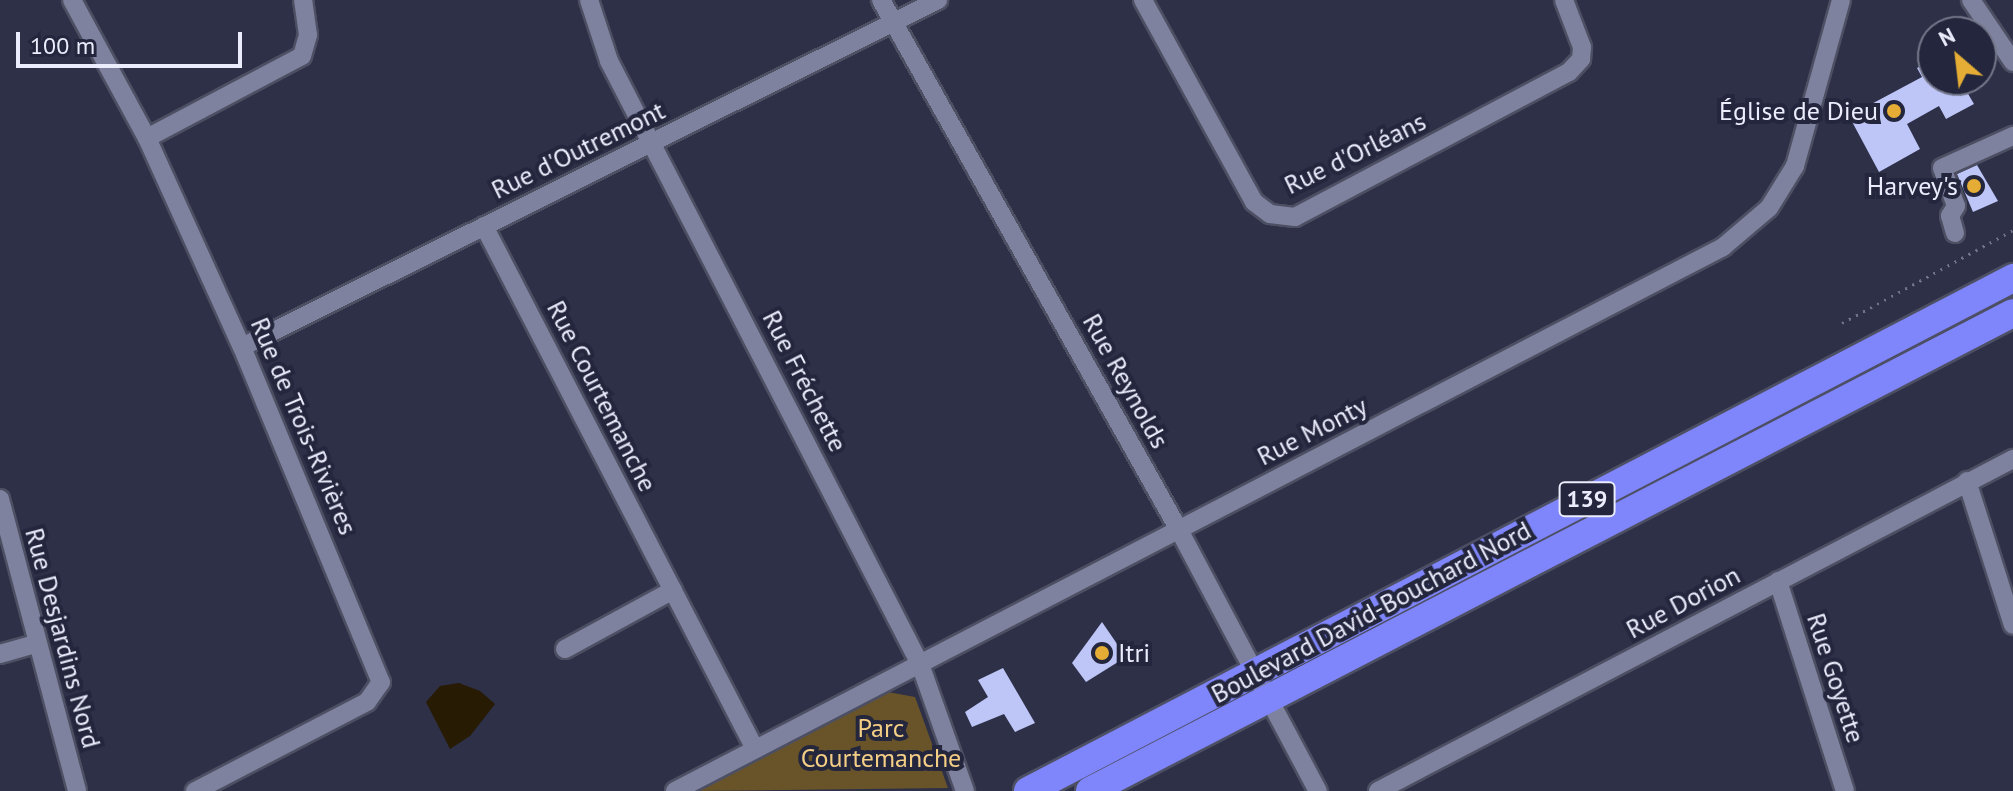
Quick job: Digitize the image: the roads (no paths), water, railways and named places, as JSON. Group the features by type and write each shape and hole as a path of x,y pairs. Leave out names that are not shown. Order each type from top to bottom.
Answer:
{"highway":[{"name":"Boulevard David-Bouchard Nord","path":"1028,791 2013,278"},
{"name":"Boulevard David-Bouchard Nord","path":"1090,791 2013,313"}],"street":[{"name":"Rue de Trois-Rivières","path":"72,0 147,138 242,347 381,682 367,702 195,791"},
{"path":"147,138 302,56 308,35 303,0"},
{"name":"Rue Fréchette","path":"589,0 609,61 654,141 920,664 965,791"},
{"name":"Rue Reynolds","path":"881,0 1179,530 1318,791"},
{"name":"Rue d'Outremont","path":"242,347 938,0"},
{"name":"Rue d'Orléans","path":"1143,0 1254,202 1270,214 1295,217 1569,72 1581,59 1582,47 1564,0"},
{"name":"Rue Monty","path":"675,791 1179,530 1741,233 1769,208 1795,166 1841,0"},
{"path":"1971,0 2013,62"},
{"path":"1955,233 1950,216 1956,206 1940,175 1942,168 2013,136"},
{"name":"Rue Courtemanche","path":"484,226 755,749"},
{"name":"Rue Dorion","path":"1378,791 2013,459"},
{"path":"1967,481 2013,625"},
{"name":"Rue Desjardins Nord","path":"0,499 77,791"},
{"name":"Rue Goyette","path":"1778,581 1845,791"},
{"path":"565,649 673,590"},
{"path":"0,654 36,644"}],"place":[{"name":"Église de Dieu","path":"1894,111"},
{"name":"Harvey's","path":"1974,186"},
{"name":"Itri","path":"1102,653"}],"park label":[{"name":"Parc Courtemanche","path":"881,743"}]}
